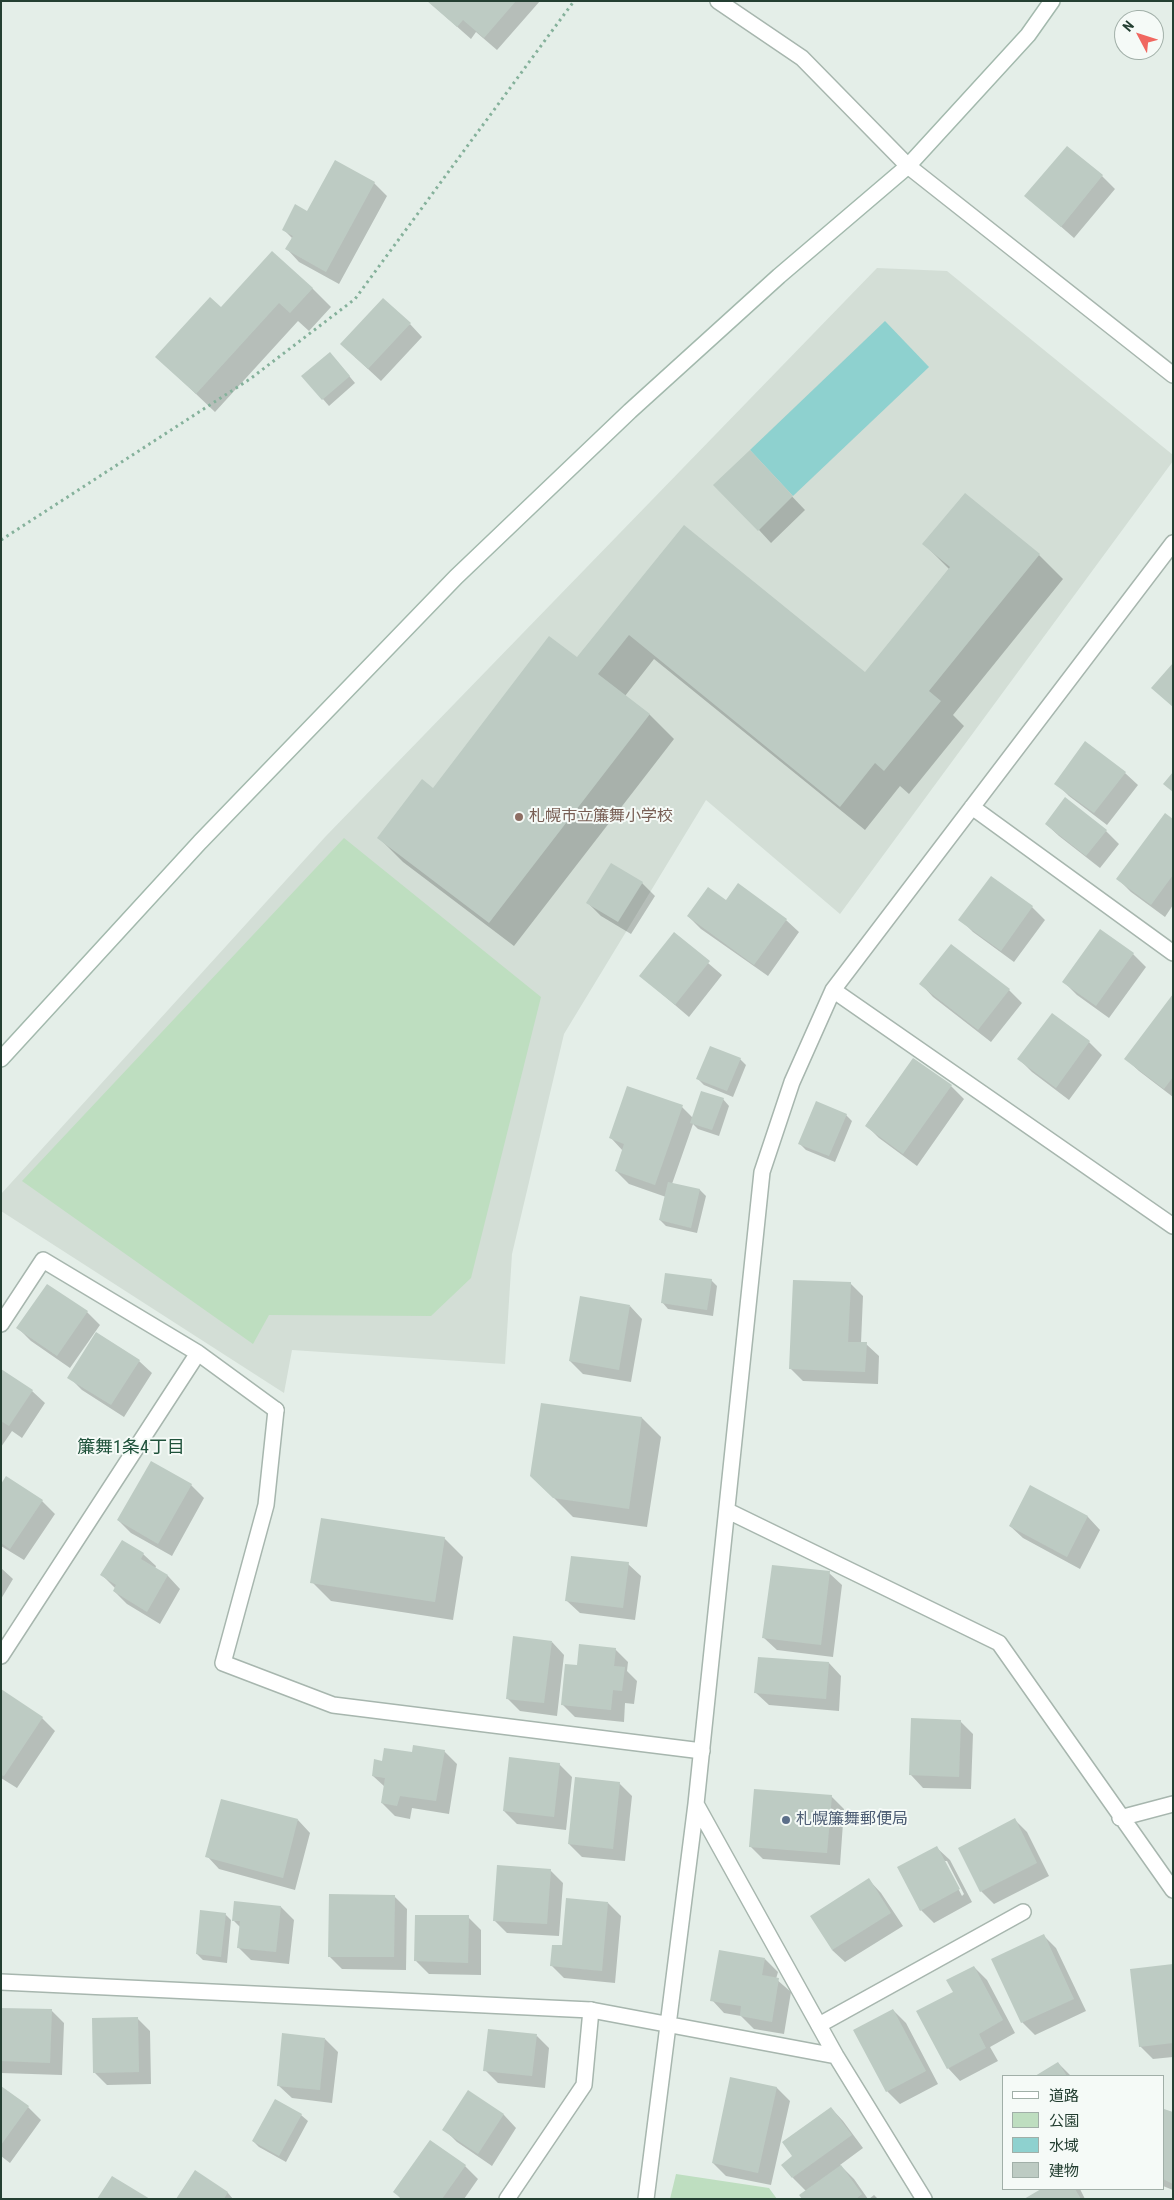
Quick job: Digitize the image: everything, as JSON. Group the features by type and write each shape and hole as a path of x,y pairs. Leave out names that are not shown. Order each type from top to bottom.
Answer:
{"street":[{"path":"718,1 802,58 908,166 1173,375"},
{"path":"1,1060 200,842 456,576 630,411 772,282 908,166 1028,35 1052,1"},
{"path":"646,2199 702,1751 762,1172 792,1082 834,990 1173,544"},
{"path":"972,807 1173,953"},
{"path":"834,990 1173,1226"},
{"path":"1,1324 43,1260 198,1354 276,1410 266,1505 223,1663 333,1705 702,1751"},
{"path":"1,1656 198,1354"},
{"path":"728,1511 998,1643 1120,1818 1173,1890"},
{"path":"696,1804 836,2056 924,2199"},
{"path":"1120,1818 1173,1804"},
{"path":"820,2025 1023,1912"},
{"path":"1,1982 591,2010 836,2056"},
{"path":"507,2199 584,2086 591,2010"}],"path":[{"path":"1,540 250,379 355,299 574,1"}],"shaded area":[{"name":"札幌市立簾舞小学校","path":"877,268 947,271 1173,455 1173,461 840,914 706,800 564,1034 512,1254 505,1364 292,1350 284,1393 1,1211 1,1194 326,836"}],"green space":[{"path":"344,838 541,997 471,1278 431,1316 269,1315 253,1344 22,1181"},
{"path":"676,2174 769,2188 777,2199 670,2199"}],"water":[{"path":"885,321 929,367 793,496 750,450"}],"building":[{"path":"427,1 516,1 484,38 463,20 457,27"},
{"path":"1067,146 1103,175 1061,227 1024,196"},
{"path":"335,160 375,182 326,272 285,249 293,236 282,230 295,204 307,211"},
{"path":"272,251 313,288 290,313 279,303 196,394 155,357 210,297 221,307"},
{"path":"383,298 411,323 368,369 340,344"},
{"path":"330,352 350,376 322,400 301,376"},
{"path":"750,450 793,496 758,531 713,485"},
{"path":"965,493 1040,554 929,691 941,701 884,771 875,763 840,807 629,635 598,674 650,714 489,923 377,838 422,779 433,788 549,636 577,657 684,525 865,672 950,567 922,544"},
{"path":"1173,663 1173,707 1151,688"},
{"path":"1085,741 1126,772 1094,813 1054,784"},
{"path":"1173,772 1173,792 1163,784"},
{"path":"1065,797 1107,830 1086,856 1045,824"},
{"path":"1165,813 1173,819 1173,875 1151,905 1116,879"},
{"path":"611,863 643,882 618,922 586,903"},
{"path":"991,876 1033,906 1001,951 958,920"},
{"path":"738,883 787,919 754,965 687,916 708,887 726,900"},
{"path":"1100,929 1134,953 1096,1006 1062,982"},
{"path":"674,932 710,961 675,1005 639,976"},
{"path":"951,944 1010,989 978,1030 919,984"},
{"path":"1173,994 1173,1077 1164,1089 1124,1059"},
{"path":"1052,1013 1090,1041 1056,1088 1017,1059"},
{"path":"710,1046 741,1058 727,1091 696,1079"},
{"path":"913,1058 952,1085 903,1154 865,1126"},
{"path":"627,1086 683,1105 655,1185 615,1171 624,1144 609,1138"},
{"path":"701,1091 724,1098 712,1130 690,1123"},
{"path":"816,1101 847,1114 829,1156 798,1144"},
{"path":"668,1182 700,1189 691,1228 659,1220"},
{"path":"665,1273 712,1279 707,1310 661,1303"},
{"path":"793,1280 851,1282 848,1342 867,1342 865,1372 789,1369"},
{"path":"47,1284 88,1311 57,1356 16,1328"},
{"path":"580,1296 630,1305 619,1370 569,1361"},
{"path":"96,1332 140,1360 111,1405 67,1378"},
{"path":"1,1369 33,1390 9,1426 1,1421"},
{"path":"541,1403 642,1417 629,1509 553,1498 530,1476"},
{"path":"151,1461 192,1484 158,1544 117,1520"},
{"path":"6,1476 43,1500 10,1549 1,1543 1,1484"},
{"path":"1030,1485 1088,1516 1067,1557 1009,1526"},
{"path":"321,1518 445,1537 435,1602 310,1583"},
{"path":"122,1540 144,1553 141,1559 168,1575 147,1612 113,1591 116,1585 100,1575"},
{"path":"571,1556 629,1562 623,1608 565,1601"},
{"path":"772,1565 830,1571 821,1645 762,1638"},
{"path":"513,1636 552,1641 544,1703 506,1699"},
{"path":"579,1644 616,1648 614,1666 625,1667 622,1691 613,1690 611,1710 561,1705 565,1664 577,1665"},
{"path":"758,1657 829,1662 826,1699 754,1693"},
{"path":"1,1689 43,1717 4,1776 1,1775"},
{"path":"911,1718 961,1720 959,1777 909,1775"},
{"path":"413,1745 445,1750 436,1801 400,1796 397,1806 381,1803 385,1778 372,1776 374,1759 382,1761 384,1748 412,1752"},
{"path":"509,1757 560,1763 554,1817 503,1811"},
{"path":"575,1777 620,1782 613,1849 568,1844"},
{"path":"754,1789 832,1795 827,1853 749,1847"},
{"path":"221,1799 298,1819 283,1878 205,1857"},
{"path":"1015,1818 1037,1863 980,1892 958,1848"},
{"path":"937,1846 960,1889 920,1911 897,1867"},
{"path":"497,1865 551,1869 547,1924 493,1921"},
{"path":"869,1878 891,1913 832,1950 810,1916"},
{"path":"329,1894 395,1895 394,1957 328,1957"},
{"path":"566,1898 608,1902 602,1971 550,1966 552,1945 562,1945"},
{"path":"234,1901 281,1906 276,1952 237,1948 240,1921 232,1921"},
{"path":"200,1910 226,1913 221,1957 196,1954"},
{"path":"415,1915 469,1915 468,1963 414,1961"},
{"path":"1044,1934 1074,1999 1021,2023 991,1959"},
{"path":"719,1950 765,1958 762,1975 779,1978 772,2022 740,2016 741,2006 710,2001"},
{"path":"1173,1964 1173,2043 1139,2047 1130,1969"},
{"path":"974,1966 1003,2020 979,2034 986,2048 947,2069 916,2011 953,1992 946,1980"},
{"path":"1,2008 52,2009 50,2063 1,2061"},
{"path":"893,2009 926,2071 886,2092 853,2030"},
{"path":"138,2017 139,2072 93,2073 92,2018"},
{"path":"488,2029 537,2034 532,2076 483,2071"},
{"path":"282,2033 325,2038 320,2090 277,2086"},
{"path":"1058,2062 1066,2075 1037,2075"},
{"path":"730,2077 777,2087 758,2173 712,2163"},
{"path":"1,2086 29,2106 1,2145"},
{"path":"468,2090 504,2114 478,2154 442,2130"},
{"path":"275,2099 302,2114 279,2156 252,2141"},
{"path":"831,2107 852,2135 792,2178 781,2165 792,2156 782,2142"},
{"path":"1164,2109 1173,2112 1173,2184 1164,2180"},
{"path":"430,2140 466,2165 442,2199 402,2199 393,2192"},
{"path":"841,2165 862,2194 856,2199 802,2199 799,2195"},
{"path":"195,2170 228,2192 224,2199 176,2199"},
{"path":"112,2176 150,2199 97,2199"},
{"path":"1039,2190 1076,2190 1081,2199 1024,2199"}],"place":[{"name":"札幌市立簾舞小学校","path":"519,817"},
{"name":"札幌簾舞郵便局","path":"786,1820"}],"district":[{"name":"簾舞1条4丁目","path":"131,1448"}]}
